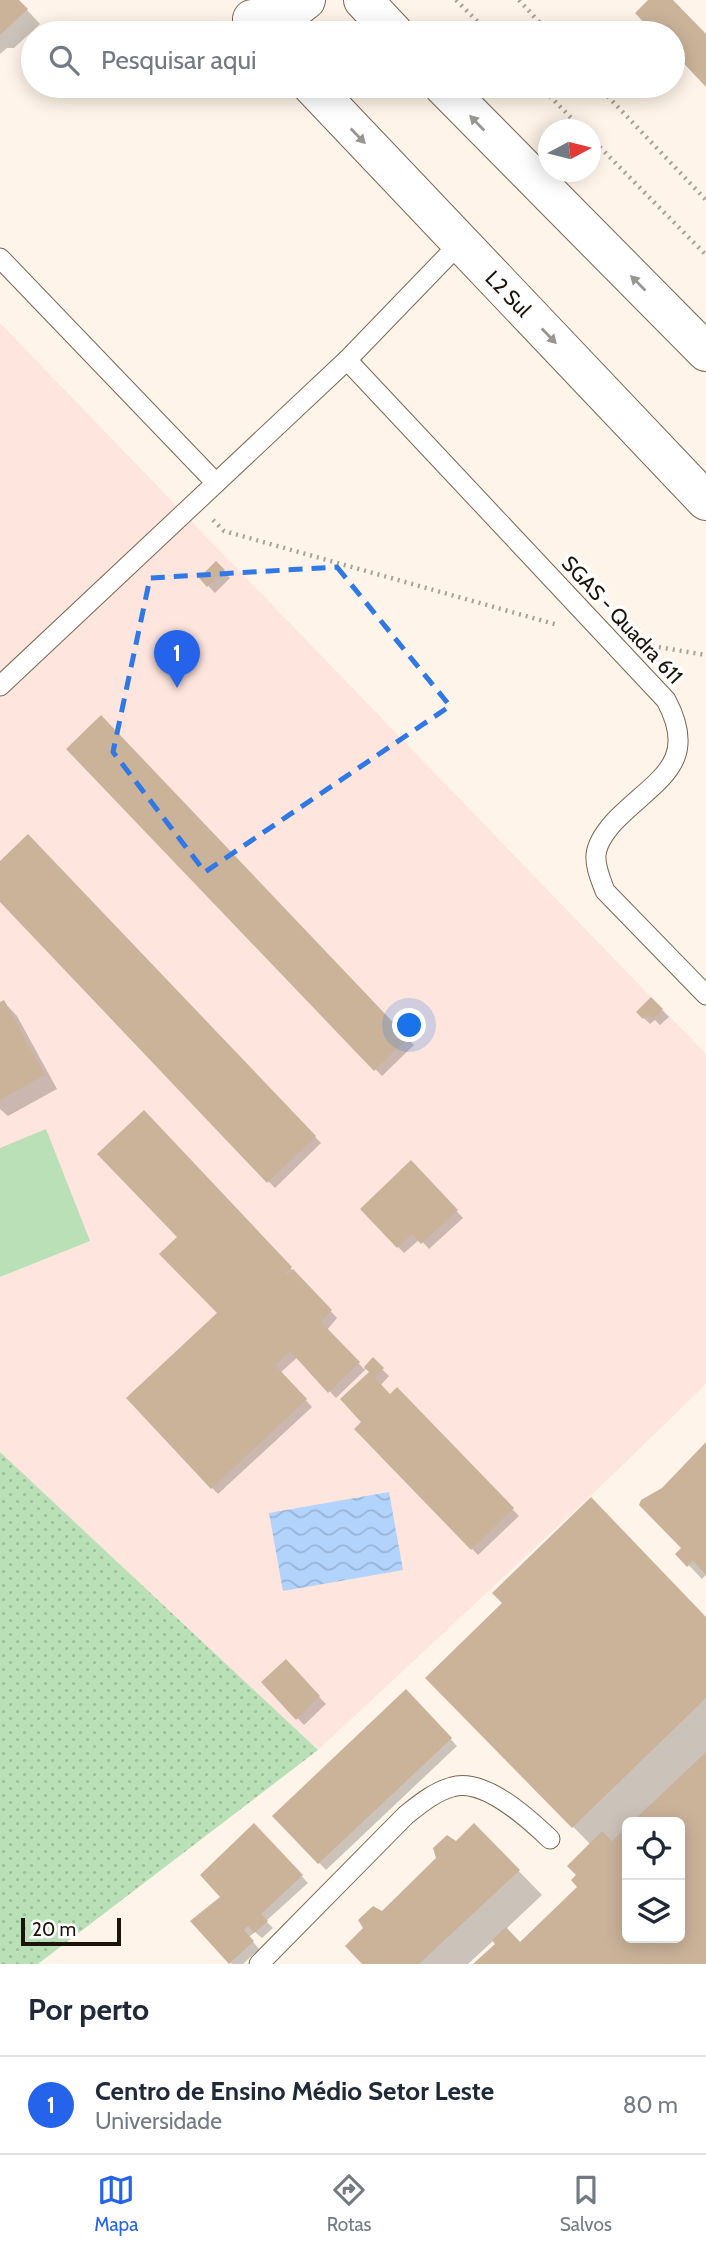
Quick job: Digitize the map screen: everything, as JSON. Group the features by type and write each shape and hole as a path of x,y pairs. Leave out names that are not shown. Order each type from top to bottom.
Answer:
{"main road":[{"path":"251,17 288,14 306,0"},
{"path":"363,0 383,21"},
{"name":"L2 Sul","path":"330,98 460,243 706,501"},
{"path":"455,98 706,352"}],"lane":[{"path":"0,686 347,360 460,243"},
{"path":"0,258 216,483"},
{"name":"SGAS - Quadra 611","path":"347,360 666,700 677,720 680,742 676,763 604,833 596,853 597,869 606,891 706,995"},
{"path":"258,1964 406,1815 430,1796 455,1786 478,1788 520,1811 550,1839"}],"path":[{"path":"456,0 477,21"},
{"path":"519,0 537,21"},
{"path":"552,98 572,119"},
{"path":"609,98 706,200"},
{"path":"601,148 706,255"},
{"path":"195,503 224,531 609,639 706,655"}],"highlighted area":[{"path":"337,567 450,706 205,872 113,752 150,578"}],"shaded area":[{"path":"0,323 706,1054 706,1384 601,1486 318,1750 0,1452"}],"green space":[{"path":"46,1129 90,1241 0,1277 0,1148"},
{"path":"0,1452 318,1750 38,1964 0,1964"}],"water":[{"path":"389,1492 403,1570 283,1591 269,1513"}],"building":[{"path":"0,0 19,0 28,9 0,35"},
{"path":"648,0 673,0 706,34 706,87 685,65 685,21 643,21 635,13"},
{"path":"216,561 225,570 207,587 199,578"},
{"path":"101,715 408,1038 374,1071 66,749"},
{"path":"28,834 316,1136 267,1183 0,902 0,861"},
{"path":"651,997 663,1009 653,1019 648,1014 643,1019 636,1012"},
{"path":"4,1000 45,1075 0,1100 0,1002"},
{"path":"144,1110 292,1267 285,1273 287,1275 293,1269 332,1310 321,1322 360,1362 328,1393 290,1351 275,1365 307,1399 211,1489 126,1398 217,1313 159,1254 177,1237 97,1154"},
{"path":"411,1160 458,1210 421,1244 412,1234 397,1248 360,1209"},
{"path":"373,1357 384,1368 375,1378 390,1394 397,1387 514,1508 471,1550 354,1429 361,1422 340,1399 369,1372 364,1367"},
{"path":"706,1442 706,1575 693,1561 687,1567 675,1554 681,1548 639,1505 641,1500 662,1488"},
{"path":"591,1497 706,1617 706,1698 572,1828 425,1678 502,1603 492,1593"},
{"path":"286,1659 320,1696 296,1720 261,1682"},
{"path":"406,1689 452,1738 318,1864 272,1816"},
{"path":"706,1752 706,1964 473,1964 495,1944 492,1940 506,1927 520,1942 577,1887 571,1880 576,1875 567,1866 602,1831 612,1841 622,1832 622,1943 685,1943 685,1817 637,1817"},
{"path":"254,1823 303,1875 261,1914 268,1921 254,1933 248,1926 244,1930 254,1941 229,1964 190,1921 220,1897 200,1875"},
{"path":"474,1823 520,1870 419,1964 362,1964 345,1946 363,1928 358,1920 373,1906 382,1911 436,1858 433,1848 447,1835 456,1841"}],"place":[{"name":"Centro de Ensino Médio Setor Leste","path":"177,688"}]}
